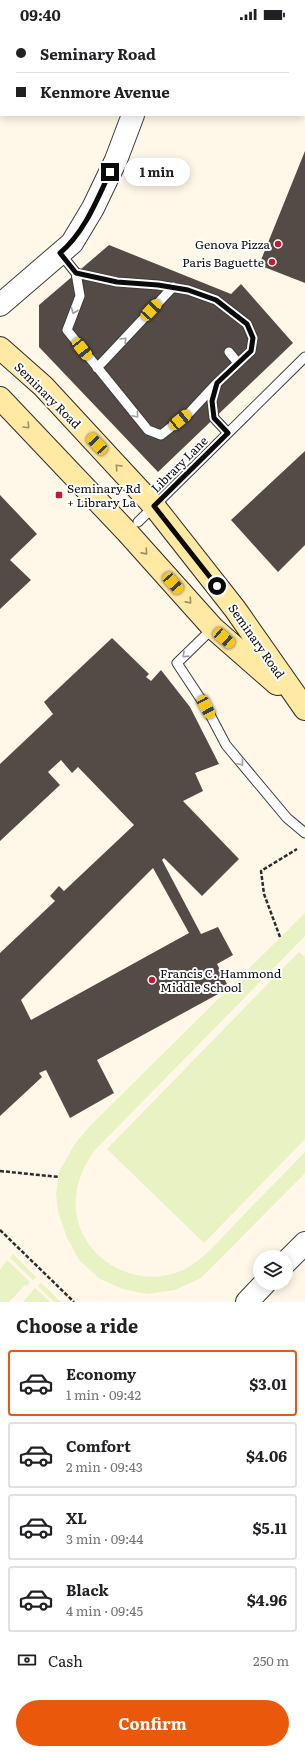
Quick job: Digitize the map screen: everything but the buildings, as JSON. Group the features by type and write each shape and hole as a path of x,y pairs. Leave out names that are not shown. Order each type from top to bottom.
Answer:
{"main road":[{"name":"Seminary Road","path":"0,348 43,386 154,506 235,608 304,708"},
{"name":"Seminary Road","path":"0,398 128,532 213,628 304,708"},
{"path":"213,628 235,608"}],"street":[{"path":"0,305 72,244 93,208 116,160 133,116"},
{"path":"293,1255 305,1243"},
{"path":"247,1302 258,1290"}],"lane":[{"path":"60,253 76,273 80,296 67,330 148,430 161,435 188,413 251,351 253,338 247,324 216,300 188,290 173,287 117,282 76,273"},
{"path":"97,368 173,287"},
{"path":"229,352 238,363"},
{"name":"Library Lane","path":"138,522 305,357"},
{"path":"217,383 212,401 214,418 228,433"},
{"path":"213,628 177,663 206,707 226,745 287,818 305,833"}],"path":[{"path":"280,937 264,894 261,871 297,849"},
{"path":"0,1171 59,1178"},
{"path":"0,1230 74,1302"}],"green space":[{"path":"305,913 305,936 94,1151 79,1179 76,1198 77,1218 84,1236 95,1251 109,1264 126,1272 145,1276 164,1276 183,1270 198,1261 305,1152 305,1173 201,1278 175,1290 147,1294 123,1289 100,1279 79,1260 67,1238 58,1211 56,1194 59,1172 74,1145 89,1127"},
{"path":"299,952 305,957 305,1139 204,1243 107,1149"},
{"path":"13,1254 36,1277 33,1280 10,1258"},
{"path":"7,1260 30,1282 27,1286 25,1285 9,1302 0,1302 0,1270"},
{"path":"41,1283 61,1302 54,1302 38,1286"},
{"path":"35,1288 50,1302 23,1302"}],"place":[{"name":"Genova Pizza","path":"278,244"},
{"name":"Paris Baguette","path":"272,262"},
{"name":"Seminary Rd + Library La","path":"59,495"},
{"name":"Francis C. Hammond Middle School","path":"152,980"}],"route":[{"path":"110,172 93,208 72,244 60,253 76,273 117,282 158,285 188,290 216,300 247,324 253,338 251,351 217,383 212,401 214,418 228,433 154,506 217,586"}]}
